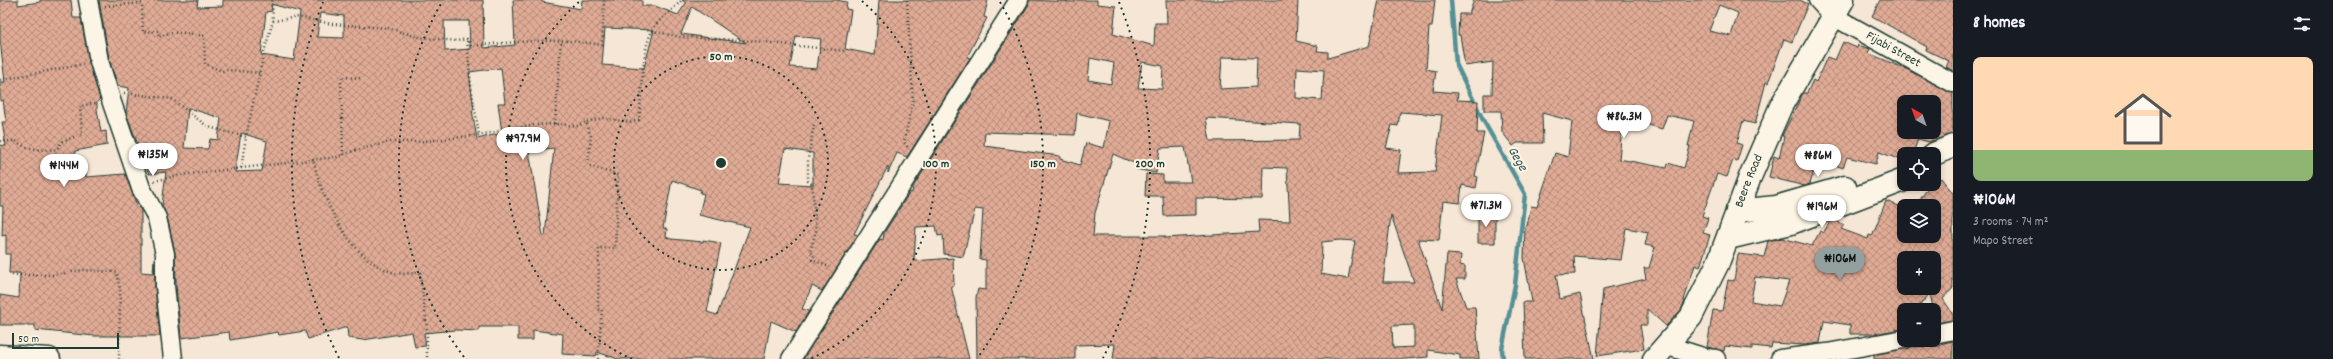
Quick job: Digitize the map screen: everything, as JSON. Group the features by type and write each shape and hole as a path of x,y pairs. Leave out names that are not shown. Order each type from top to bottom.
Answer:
{"main road":[{"name":"Beere Road","path":"1661,352 1691,317 1718,263 1781,106 1838,8"},
{"path":"1941,151 1953,146"},
{"path":"1941,165 1953,161"},
{"path":"1738,211 1776,207 1813,198 1897,168"},
{"path":"1728,238 1791,223 1897,183"},
{"path":"0,356 49,359"}],"street":[{"path":"790,359 846,274 1019,0"},
{"name":"Fijabi Street","path":"1818,0 1838,8 1953,83"},
{"path":"89,6 99,61 111,100 141,188 157,218 165,254 165,286 173,359"},
{"path":"1941,333 1953,330"},
{"path":"1780,359 1827,353 1897,340"},
{"path":"1661,352 1716,359"}],"path":[{"path":"241,168 264,52 273,21 272,0"},
{"path":"467,39 471,46 529,41 561,41 602,45 604,0"},
{"path":"141,188 154,181 181,175 343,155 354,150 390,142 417,142 479,135 534,125 555,124 578,126 586,122 602,118 631,122 639,120 642,98 641,80 652,31 682,0"},
{"path":"907,0 913,100 904,145 920,157"},
{"path":"89,6 142,2 143,32 158,31 159,37 166,33 177,32 204,36 204,64 222,71 228,70 260,73"},
{"path":"273,21 298,17 332,24 388,28 418,37 457,41 467,39"},
{"path":"652,31 681,37 755,41 845,51"},
{"path":"467,39 471,86 479,135"},
{"path":"555,124 561,41"},
{"path":"0,80 99,61"},
{"path":"343,155 342,77 360,78"},
{"path":"0,141 16,141 22,146 45,151 57,149 61,142 82,134 80,106 111,100 126,92 172,99 208,127 246,138"},
{"path":"586,122 591,137 588,165 618,175 615,248 599,248 598,309 602,310 598,359"},
{"path":"814,125 808,159 808,181 812,184 816,231 810,252 814,255 812,260 846,274"},
{"path":"313,158 317,179 324,197 337,221 365,257 370,262 394,273 420,273 427,329 426,359"},
{"path":"12,275 55,275 82,270 117,272 120,290 119,359"}],"building":[{"path":"0,0 18,0 18,5 40,2 40,0 71,0 73,18 81,18 89,63 100,99 97,102 97,109 101,132 106,131 107,145 75,151 76,174 86,173 86,177 125,174 137,206 141,210 141,272 153,273 154,261 160,336 95,336 35,330 35,325 0,325 0,295 19,298 20,273 9,273 10,254 6,254 6,235 2,236 3,206 0,206 0,145 6,146 2,122 6,122 3,100 0,101 0,82 5,82 0,40"},
{"path":"99,0 198,0 197,7 223,6 223,0 483,0 484,48 515,45 513,0 542,0 542,2 581,9 582,0 642,0 642,6 655,6 678,15 686,3 682,0 836,0 847,2 846,9 851,10 845,49 875,55 879,0 988,0 984,17 987,18 967,57 970,58 907,157 897,153 888,173 888,166 854,234 858,235 822,291 812,286 802,309 809,311 796,332 771,321 764,359 618,359 597,352 596,356 562,354 563,334 533,330 533,340 518,340 518,327 479,327 479,331 456,330 424,333 426,346 415,347 412,332 363,340 348,338 347,327 308,339 305,331 279,335 278,332 230,340 229,332 181,338 176,285 175,252 167,216 162,205 166,172 149,174 126,113 129,88 118,86 109,59","holes":["271,4 300,12 294,60 261,55 266,12 272,11","692,7 746,43 681,34","320,13 344,16 344,38 317,37","444,21 469,21 470,49 445,51","605,28 654,30 644,68 602,65","796,36 821,39 817,69 790,67","501,68 505,103 498,103 502,133 477,139 472,110 474,110 469,72","188,108 221,118 218,140 210,139 208,149 184,148","241,133 267,141 262,171 235,172","554,148 545,236 543,236 529,151","785,149 813,153 813,185 779,183","672,180 701,190 700,193 704,194 699,215 750,227 717,315 707,312 721,243 703,240 703,242 671,239 666,237 667,229 663,228"]},
{"path":"1029,0 1075,2 1075,0 1097,0 1097,4 1116,6 1113,34 1154,46 1155,23 1167,23 1166,0 1298,0 1296,41 1318,46 1317,51 1328,52 1328,58 1369,46 1379,0 1435,0 1432,27 1429,27 1426,69 1436,71 1433,91 1458,93 1457,100 1478,101 1477,133 1484,133 1475,176 1478,177 1476,188 1462,185 1460,203 1443,201 1439,240 1418,239 1442,309 1447,254 1461,255 1460,265 1465,266 1465,279 1456,279 1466,307 1475,307 1479,359 1460,359 1460,355 1428,350 1428,357 1406,359 1113,359 1115,344 1075,345 1075,359 977,359 976,297 978,289 986,290 986,260 980,259 983,210 975,209 963,257 944,254 943,235 938,236 936,226 916,227 914,261 953,258 954,286 951,286 969,359 803,359 880,239 883,240 884,233 910,192 912,193 913,187 1028,6","holes":["1222,57 1257,58 1256,87 1220,89","1090,58 1114,63 1111,84 1088,80","1142,62 1163,66 1162,89 1138,88","1297,68 1324,70 1322,100 1296,98","1400,112 1442,115 1435,172 1398,173 1401,150 1386,148 1392,125 1398,126","1077,113 1109,121 1104,148 1086,143 1080,165 1060,159 1060,156 984,146 985,132 1075,135","1206,118 1300,124 1299,140 1210,141","1185,147 1191,182 1163,182 1163,175 1146,174 1145,196 1163,196 1164,216 1196,215 1196,198 1262,199 1263,167 1287,168 1290,221 1258,220 1259,232 1165,238 1165,236 1093,236 1095,213 1113,154 1136,164 1135,169 1156,173 1160,148","1391,215 1414,282 1383,282","1340,240 1355,241 1348,279 1321,274 1322,242","1414,325 1414,347 1393,348 1392,326"]},
{"path":"1474,0 1800,0 1808,4 1792,42 1784,39 1768,83 1766,82 1755,124 1743,121 1737,143 1742,145 1737,161 1733,160 1727,177 1717,174 1702,216 1708,218 1703,233 1710,235 1700,267 1695,265 1681,310 1666,326 1647,309 1647,325 1640,325 1644,349 1597,356 1603,289 1646,279 1644,268 1649,268 1655,247 1645,245 1648,232 1626,228 1621,260 1574,256 1575,274 1556,275 1560,299 1580,294 1594,359 1525,359 1523,302 1532,302 1524,258 1525,226 1527,226 1531,206 1537,207 1555,153 1568,157 1572,121 1542,113 1543,143 1517,143 1513,146 1502,132 1501,111 1484,111 1484,94 1492,94 1493,62 1465,66 1460,35 1458,35 1459,14 1469,14","holes":["1719,5 1738,13 1731,36 1709,31","1667,115 1694,121 1688,146 1690,146 1684,168 1668,163 1667,168 1619,159 1623,117 1662,129"]},
{"path":"1880,0 1953,0 1953,71 1946,67 1949,61 1926,50 1927,47 1872,16"},
{"path":"1843,42 1857,48 1858,45 1870,49 1868,53 1906,69 1953,93 1953,134 1941,138 1941,95 1897,95 1897,139 1918,139 1915,147 1897,147 1897,158 1879,152 1876,164 1847,157 1843,168 1822,160 1821,163 1817,161 1810,184 1805,186 1769,177 1774,156 1779,158 1784,137 1782,136 1803,93 1807,93 1813,80 1816,82 1827,57 1835,60"},
{"path":"1918,139 1938,139 1929,142"},
{"path":"1941,178 1953,193 1953,288 1943,299 1953,314 1953,320 1941,322 1941,303 1932,303 1930,295 1941,295 1941,251 1897,251 1897,295 1928,295 1922,303 1897,303 1897,330 1875,334 1850,334 1850,325 1824,321 1820,343 1805,345 1772,343 1771,348 1752,346 1752,349 1725,346 1724,351 1707,347 1713,310 1722,311 1728,280 1734,281 1738,254 1764,257 1768,241 1782,238 1812,246 1820,231 1823,233 1830,222 1835,220 1844,225 1841,229 1868,239 1869,235 1872,236 1886,201 1897,205 1897,243 1941,243 1941,199 1921,199 1926,191 1941,191","holes":["1755,277 1789,281 1780,306 1751,301"]},
{"path":"1478,212 1495,212 1495,243 1478,243"},
{"path":"1953,341 1953,359 1874,359 1874,355 1911,347 1941,347 1941,344"}],"waterway":[{"name":"Gege","path":"1451,0 1456,64 1483,120 1525,194 1515,285 1502,349 1503,359"}]}
